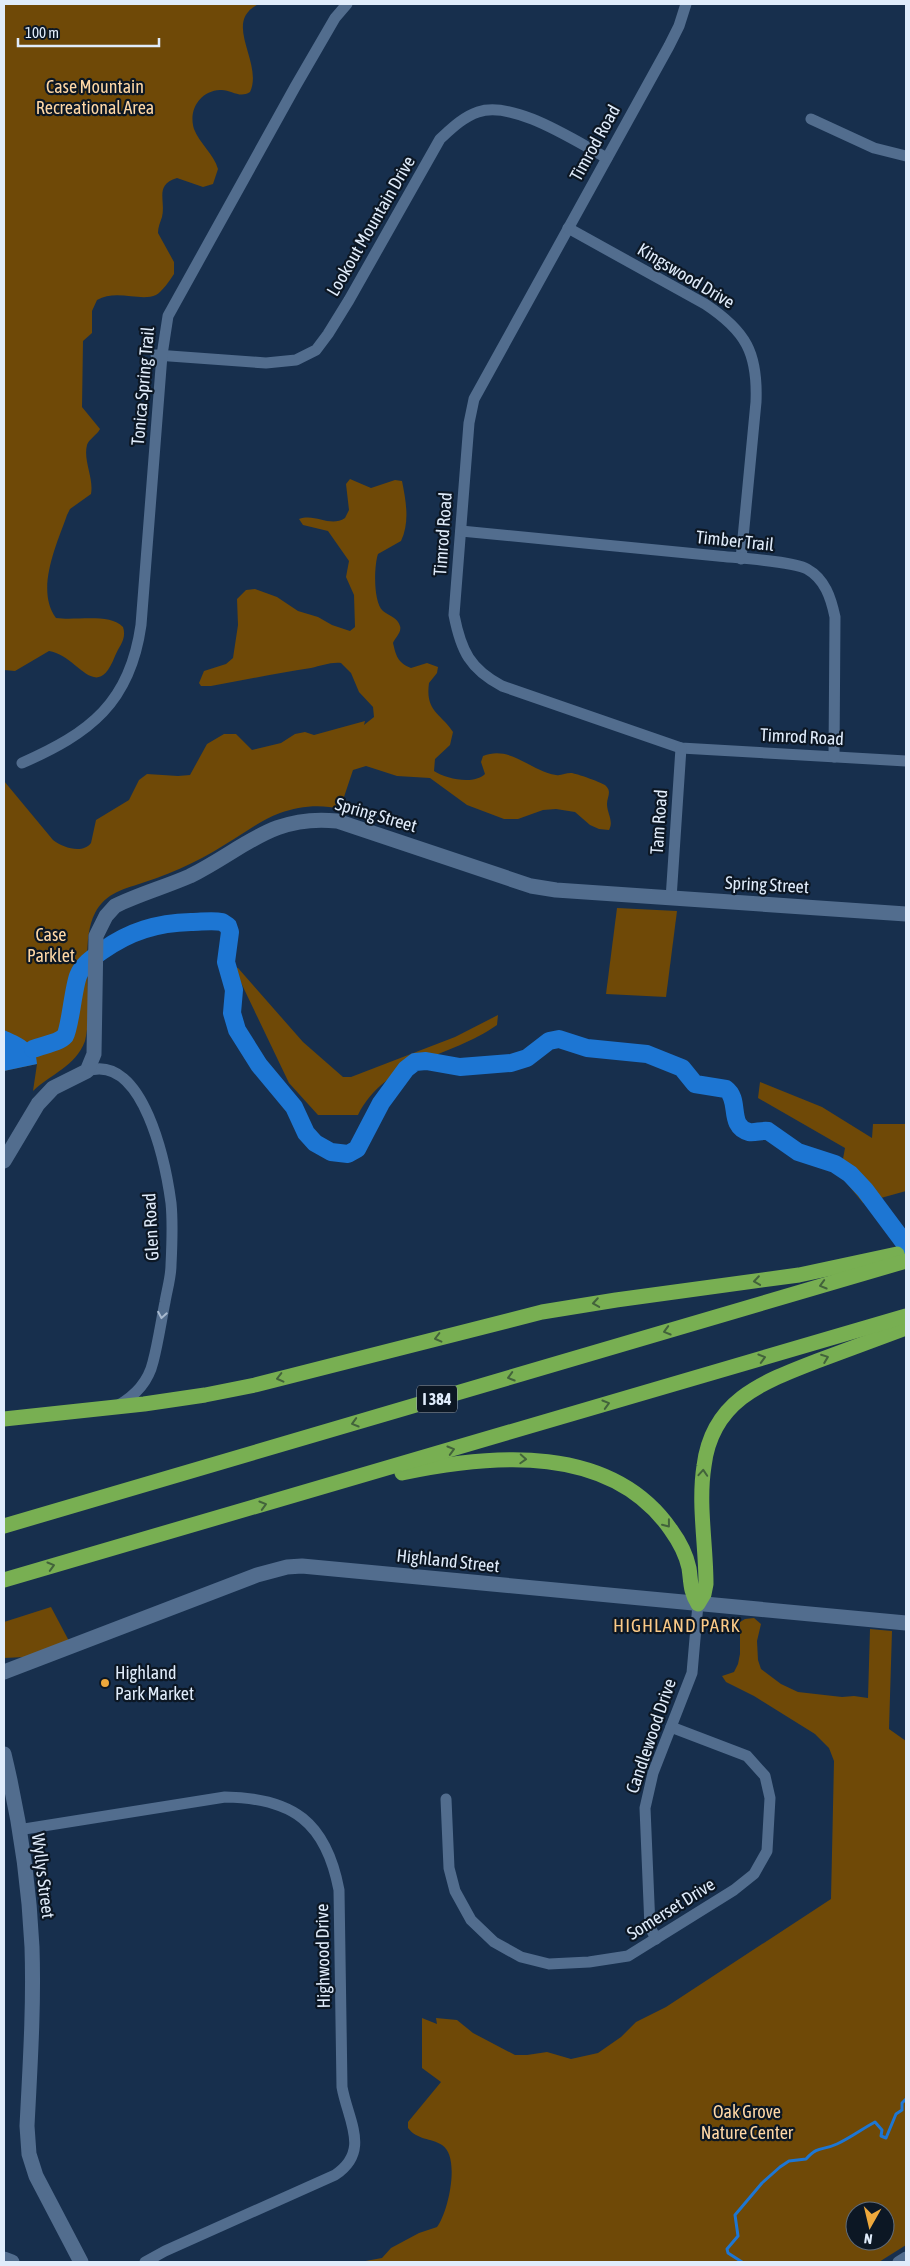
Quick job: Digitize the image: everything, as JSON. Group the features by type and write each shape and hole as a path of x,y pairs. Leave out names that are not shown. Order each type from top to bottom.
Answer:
{"highway":[{"path":"4,1420 115,1407 231,1390 542,1312 616,1300 863,1267 906,1253"},
{"name":"I 384","path":"4,1526 863,1267 906,1261"},
{"path":"4,1580 906,1316"},
{"path":"698,1604 704,1594 706,1584 702,1488 704,1466 711,1436 724,1415 743,1395 769,1381 906,1328"},
{"path":"337,1483 374,1479 460,1462 497,1459 538,1460 589,1471 613,1481 632,1493 654,1509 666,1523 684,1552 689,1568 692,1593 698,1604"}],"street":[{"name":"Tonica Spring Trail","path":"22,763 69,741 82,732 102,713 118,692 134,662 142,624 159,355 168,316 295,87 335,18 347,4"},
{"name":"Timrod Road","path":"686,4 676,33 474,399 469,423 454,615 462,645 468,659 483,676 502,686 681,748 906,761"},
{"name":"Lookout Mountain Drive","path":"159,355 266,363 296,360 316,350 349,300 440,140 456,125 478,112 498,110 523,114 607,158"},
{"path":"811,119 874,148 906,156"},
{"name":"Kingswood Drive","path":"568,228 705,304 726,318 741,336 752,354 757,378 756,402 741,559"},
{"name":"Timber Trail","path":"461,531 741,559 792,565 807,569 821,581 831,597 835,617 834,757"},
{"name":"Tam Road","path":"671,899 681,748"},
{"name":"Spring Street","path":"87,1071 94,1054 96,956 99,928 115,906 190,875 269,829 300,820 319,819 337,821 531,886 556,890 671,899 820,906 906,914"},
{"name":"Glen Road","path":"87,1071 98,1067 118,1074 132,1086 145,1109 159,1144 171,1205 171,1267 150,1372 135,1394 115,1407"},
{"path":"4,1160 38,1104 53,1088 87,1071"},
{"name":"Highland Street","path":"4,1672 257,1575 287,1567 323,1567 906,1623"},
{"name":"Candlewood Drive","path":"656,1939 650,1927 645,1808 653,1773 693,1668 698,1604"},
{"name":"Somerset Drive","path":"446,1799 449,1868 455,1891 470,1920 494,1942 521,1957 549,1964 589,1962 628,1956 734,1890 754,1874 767,1851 770,1798 765,1776 746,1756 671,1727"},
{"name":"Wyllys Street","path":"4,1754 18,1830 29,1908 32,1948 29,2154 36,2176 81,2262"},
{"name":"Highwood Drive","path":"18,1830 224,1797 254,1798 282,1806 308,1822 324,1841 334,1866 339,1890 342,2087 355,2136 356,2151 351,2162 335,2175 230,2221 145,2262"},
{"path":"898,2262 906,2257"},
{"path":"4,2259 12,2262"}],"green space":[{"name":"Case Mountain Recreational Area","path":"4,4 259,4 248,12 244,21 243,32 252,68 253,80 250,92 242,95 224,90 213,91 201,98 194,109 194,129 218,169 213,184 203,187 177,178 170,181 163,189 163,211 158,233 174,262 174,274 156,295 143,297 120,295 97,300 92,311 92,333 83,341 82,407 100,429 88,443 86,451 92,488 91,494 70,509 67,515 50,567 47,594 50,607 56,618 110,620 123,627 124,635 122,642 108,670 101,676 93,677 59,654 49,651 15,671 4,670"},
{"name":"Case Parklet","path":"350,479 371,488 395,480 402,481 406,504 406,526 401,541 378,554 375,575 376,592 377,600 383,611 393,617 400,626 399,633 393,643 400,661 411,668 427,663 438,667 437,673 429,683 429,700 435,711 453,732 450,745 435,759 434,771 460,780 474,779 485,774 481,762 483,756 493,753 512,756 547,773 558,775 571,773 583,776 608,788 607,807 611,820 609,830 599,829 590,825 575,812 556,809 543,810 518,819 504,819 467,805 430,778 397,776 366,766 353,770 340,809 310,806 274,815 191,864 123,889 110,896 99,906 90,926 88,941 88,1010 85,1041 81,1050 69,1064 33,1091 37,1064 4,1071 4,781 53,840 67,847 78,849 91,843 96,820 129,800 139,780 147,774 190,775 207,744 224,734 236,734 252,750 281,743 295,734 305,732 314,735 365,721 364,725 374,717 373,707 359,692 351,673 341,663 211,686 201,686 199,683 204,671 226,664 233,658 238,625 237,599 246,590 255,589 277,597 298,611 318,617 332,625 350,631 355,627 354,595 346,577 349,561 328,531 303,525 299,519 311,518 334,522 345,518 349,510 346,484"},
{"path":"617,908 677,911 666,997 606,994"},
{"path":"233,966 238,968 303,1042 343,1077 351,1077 455,1037 498,1015 497,1025 459,1045 402,1070 370,1096 358,1115 318,1115 289,1083"},
{"path":"760,1082 822,1107 872,1138 873,1124 906,1124 906,1191 863,1203 840,1175 845,1148 758,1098"},
{"path":"51,1607 69,1641 25,1657 4,1658 4,1622"},
{"name":"Oak Grove Nature Center","path":"754,1618 761,1624 757,1641 758,1660 761,1669 781,1684 798,1692 842,1697 868,1698 870,1629 892,1631 889,1729 906,1741 906,2245 879,2262 360,2262 382,2258 391,2248 419,2233 437,2227 445,2210 452,2173 448,2151 442,2145 416,2135 408,2128 408,2122 441,2082 422,2068 422,2018 437,2024 436,2018 457,2020 473,2033 515,2055 547,2052 571,2059 598,2053 621,2037 636,2022 666,2007 831,1899 834,1761 829,1748 815,1734 754,1696 726,1682 722,1676 734,1672 738,1664 740,1654 740,1622 745,1619"}],"water":[{"path":"4,1030 22,1038 31,1046 37,1064 4,1071"}],"waterway":[{"path":"33,1049 55,1042 65,1036 80,972 91,959 112,944 134,933 155,926 210,921 222,922 228,926 230,932 226,962 234,990 232,1013 237,1030 259,1065 294,1107 306,1133 315,1143 331,1152 348,1154 357,1149 381,1103 406,1069 415,1062 426,1061 460,1067 511,1063 527,1058 549,1041 559,1039 587,1048 647,1054 682,1068 695,1084 726,1089 733,1100 736,1119 742,1129 749,1132 768,1131 798,1152 835,1164 850,1174 865,1190 906,1245"},
{"path":"742,2262 728,2253 727,2249 738,2236 735,2215 762,2183 789,2161 806,2159 814,2152 837,2144 875,2122 882,2130 881,2136 886,2138 896,2114 902,2110 902,2103 906,2099"}],"place":[{"name":"Highland Park Market","path":"105,1683"}],"district":[{"name":"HIGHLAND PARK","path":"677,1625"}]}
